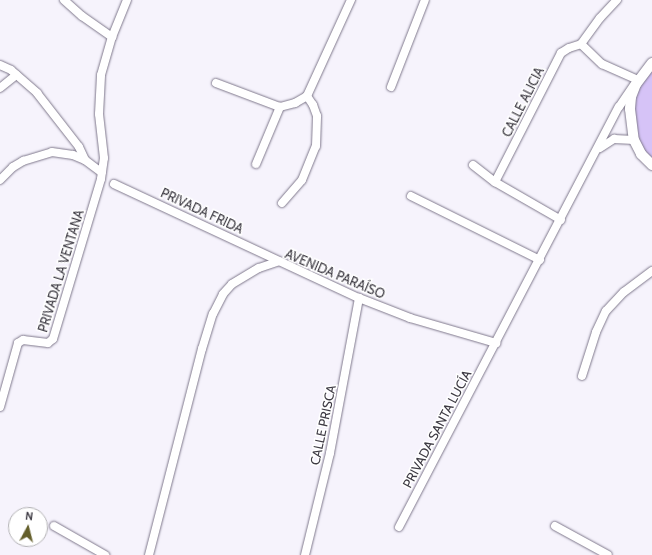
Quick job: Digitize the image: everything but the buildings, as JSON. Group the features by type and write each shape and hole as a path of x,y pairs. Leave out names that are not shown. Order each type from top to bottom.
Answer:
{"street":[{"path":"64,0 82,16 112,37"},
{"path":"102,176 104,158 99,114 99,86 103,64 127,0"},
{"path":"216,83 280,107 295,103 307,96 351,0"},
{"path":"391,87 426,0"},
{"path":"617,0 600,18 581,44 602,64 637,82"},
{"name":"CALLE ALICIA","path":"495,182 561,54 569,48 581,44"},
{"path":"496,343 626,96 652,63"},
{"path":"1,66 11,70 37,93 79,147 85,160 102,176"},
{"path":"0,88 16,75"},
{"path":"637,82 631,97 630,109 634,140 642,154 652,166"},
{"path":"282,203 302,180 316,146 318,127 317,116 313,105 307,96"},
{"path":"256,164 280,107"},
{"path":"598,149 614,139 634,140"},
{"path":"0,180 13,167 41,155 64,152 85,160"},
{"path":"473,165 495,182 561,220"},
{"name":"PRIVADA LA VENTANA","path":"0,407 18,343 23,340 48,343 52,341 102,176"},
{"name":"PRIVADA FRIDA","path":"114,184 279,261"},
{"path":"411,196 540,260"},
{"name":"AVENIDA PARAÍSO","path":"149,555 202,349 213,314 223,294 232,284 259,268 279,261 359,298 410,318 496,343"},
{"path":"582,376 596,332 606,311 624,292 652,271"},
{"name":"CALLE PRISCA","path":"305,555 330,453 359,298"},
{"name":"PRIVADA SANTA LUCÍA","path":"399,527 496,343"},
{"path":"54,526 105,555"},
{"path":"555,526 608,555"}],"shaded area":[{"path":"652,71 652,159 644,151 636,134 633,116 635,98 643,81"}]}
